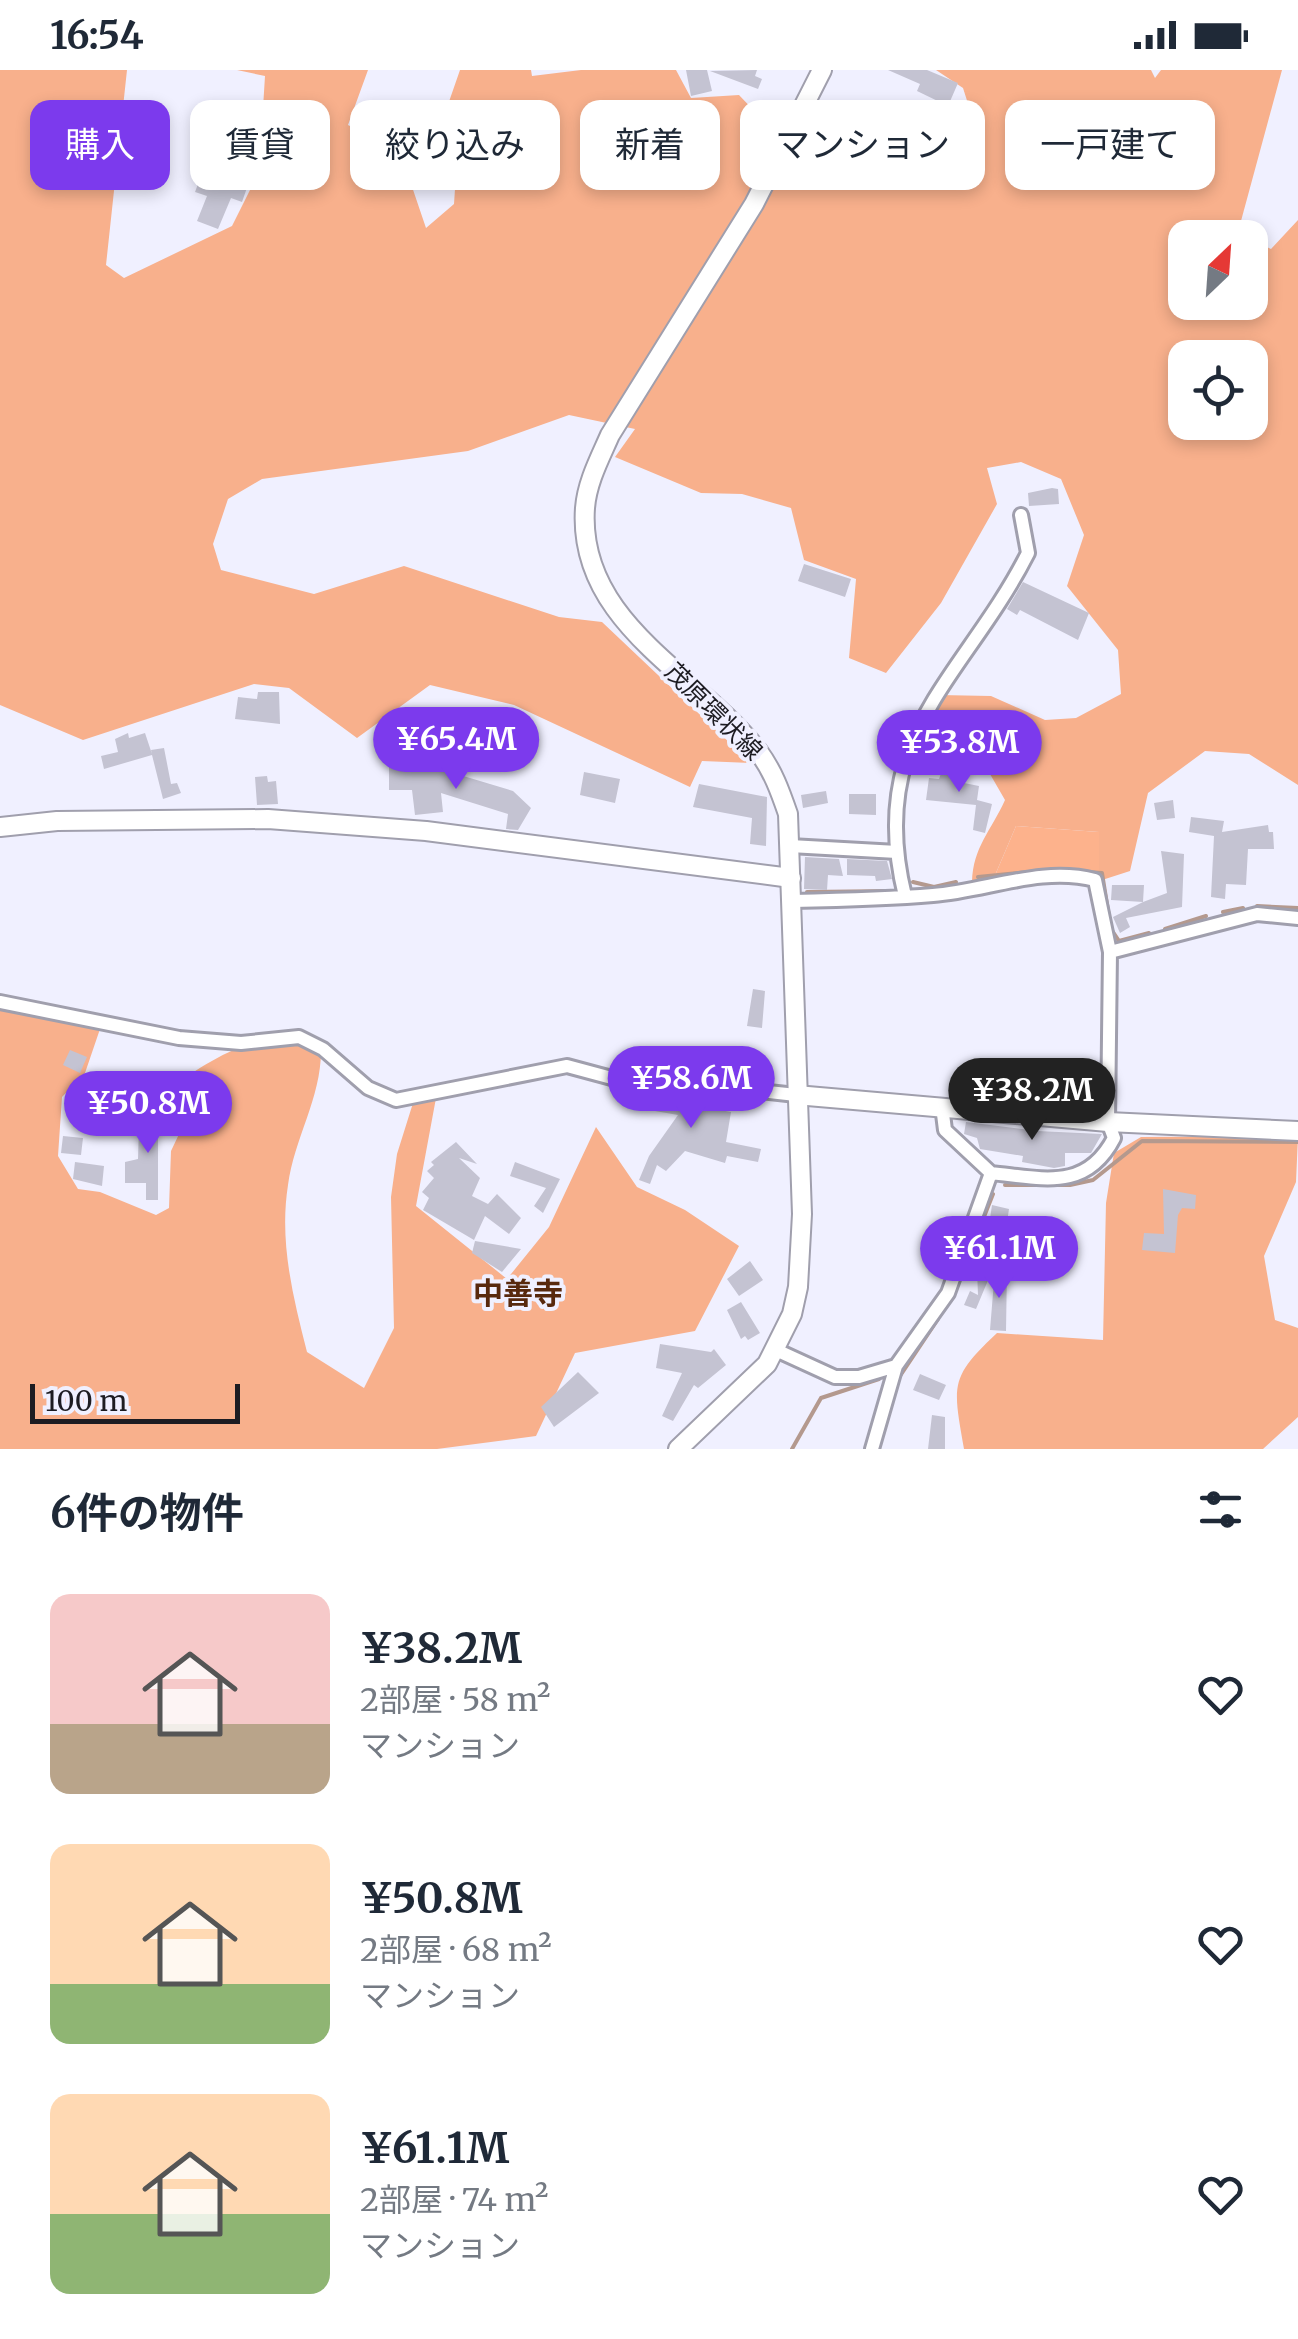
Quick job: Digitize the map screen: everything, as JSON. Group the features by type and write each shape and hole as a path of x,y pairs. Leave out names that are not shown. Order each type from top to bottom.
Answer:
{"main road":[{"name":"茂原環状線","path":"678,1449 767,1364 776,1350 798,1287 802,1214 788,814 776,780 757,750 611,604 590,548 585,510 594,472 610,435 754,204 822,70"},
{"path":"0,827 56,821 268,820 426,831 791,878"},
{"path":"796,1095 1108,1122 1298,1132"}],"street":[{"path":"906,896 897,852 906,754 921,716 1028,554 1021,514"},
{"path":"790,846 897,852"},
{"path":"792,901 936,896 1000,882 1082,876 1095,880 1100,887 1110,952 1108,1122 1114,1138 1094,1169 1052,1179 991,1173 945,1130 942,1106"},
{"path":"1110,952 1257,914 1298,918"},
{"path":"0,1002 179,1038 241,1043 299,1037 324,1049 368,1088 396,1100 567,1066 634,1084 698,1084 796,1095"},
{"path":"872,1449 896,1366 948,1293 991,1173"},
{"path":"776,1350 835,1377 859,1377 896,1366"}],"shaded area":[{"path":"0,70 127,70 124,100 30,100 30,190 114,190 106,265 124,278 232,226 250,190 330,190 330,100 264,100 265,76 237,70 368,70 357,100 350,100 350,190 413,190 426,228 454,204 455,190 560,190 560,100 450,100 460,70 531,70 532,76 581,70 676,70 691,98 739,95 744,100 740,100 740,190 985,190 985,100 967,100 963,88 936,70 1151,70 1155,78 1161,70 1282,70 1241,220 1168,220 1168,320 1268,320 1268,248 1271,249 1298,220 1298,785 1249,754 1205,751 1148,793 1130,871 1099,881 1099,832 1016,826 993,880 972,882 979,849 1005,800 975,748 919,737 939,695 991,696 1045,720 1076,718 1121,694 1118,650 1067,586 1084,535 1061,479 1021,462 987,468 997,504 941,603 886,673 849,658 856,579 804,560 791,508 742,494 701,493 615,457 635,429 569,415 468,451 262,479 228,499 213,544 221,570 314,594 404,566 559,617 602,622 751,763 702,761 690,787 514,705 430,685 357,738 289,688 254,684 83,740 0,705"},
{"path":"1016,826 1099,832 1099,881 993,880"},
{"path":"0,1006 100,1029 85,1073 62,1097 58,1156 78,1189 100,1192 156,1215 169,1208 171,1151 189,1113 168,1089 222,1055 259,1042 299,1044 321,1051 317,1085 288,1185 285,1227 289,1269 307,1352 364,1388 394,1328 391,1197 397,1154 413,1103 436,1098 416,1206 507,1279 549,1227 596,1127 637,1187 685,1210 739,1246 695,1331 575,1353 536,1436 437,1449 0,1449"},
{"path":"1298,1136 1296,1182 1264,1256 1275,1320 1298,1328 1298,1417 1263,1449 964,1449 958,1384 970,1361 997,1333 1103,1340 1106,1203 1114,1153 1141,1137"}],"building":[{"path":"686,70 707,70 712,91 691,96"},
{"path":"757,70 755,76 762,79 758,89 710,71"},
{"path":"888,70 927,70 958,83 951,100 936,100 917,91 920,84"},
{"path":"246,190 242,202 231,198 218,229 197,221 207,196 195,192"},
{"path":"1058,489 1059,504 1029,506 1028,493"},
{"path":"804,564 851,579 845,597 798,581"},
{"path":"1023,582 1089,613 1078,640 1020,610 1017,615 1007,609"},
{"path":"258,692 279,692 280,724 235,719 238,697 257,699"},
{"path":"128,733 129,738 145,733 152,754 151,750 164,748 171,784 177,783 181,793 163,799 152,755 104,769 101,756 118,752 115,739"},
{"path":"945,762 959,767 954,781 979,786 977,800 992,804 985,833 973,830 976,805 926,800 929,778 939,779"},
{"path":"430,766 513,791 531,808 518,830 506,829 508,814 441,793 443,812 415,815 412,790 389,790 389,767"},
{"path":"584,772 620,779 615,803 580,795"},
{"path":"267,776 268,782 276,781 278,804 257,805 255,777"},
{"path":"699,784 767,797 766,846 750,844 752,818 693,807"},
{"path":"826,791 828,803 803,808 801,795"},
{"path":"849,794 876,794 876,815 849,814"},
{"path":"1173,800 1175,818 1157,820 1154,803"},
{"path":"1191,817 1224,821 1222,832 1268,825 1269,832 1273,832 1274,849 1248,849 1246,885 1226,884 1225,899 1211,897 1214,836 1189,832"},
{"path":"1161,851 1184,854 1182,907 1126,918 1130,927 1120,933 1113,917 1167,893"},
{"path":"805,857 839,859 843,876 828,875 827,890 804,889"},
{"path":"847,859 887,861 892,879 876,881 875,876 847,875"},
{"path":"1112,885 1144,885 1143,902 1111,900"},
{"path":"753,989 765,991 762,1028 747,1026"},
{"path":"70,1050 87,1057 80,1073 63,1065"},
{"path":"634,1094 722,1097 720,1110 731,1112 726,1142 761,1149 758,1162 727,1156 725,1163 685,1151 666,1171 657,1165 650,1184 639,1180 649,1156 678,1115 632,1107"},
{"path":"159,1109 171,1117 158,1136 158,1200 146,1200 146,1183 125,1183 125,1162 138,1159 139,1126 149,1123"},
{"path":"966,1122 1102,1134 1091,1153 1065,1153 1065,1166 1054,1168 1022,1162 1023,1156 980,1149 977,1138 964,1134"},
{"path":"63,1136 83,1138 81,1155 61,1153"},
{"path":"456,1142 477,1164 459,1158 480,1178 472,1196 488,1204 497,1194 521,1218 509,1234 485,1216 474,1240 423,1210 429,1198 422,1192 434,1178 427,1171 434,1165 431,1162"},
{"path":"75,1162 104,1166 102,1186 73,1179"},
{"path":"515,1162 560,1179 543,1213 534,1206 546,1188 510,1176"},
{"path":"1163,1189 1196,1195 1195,1209 1182,1208 1178,1215 1175,1253 1142,1250 1144,1233 1164,1234"},
{"path":"992,1205 1009,1209 1004,1242 976,1309 964,1305 970,1291 978,1295 977,1269 984,1260"},
{"path":"475,1241 521,1249 502,1272 472,1253"},
{"path":"750,1261 763,1280 739,1296 727,1279"},
{"path":"995,1269 1007,1269 1006,1331 990,1330"},
{"path":"741,1302 760,1333 748,1340 745,1336 741,1339 727,1310"},
{"path":"660,1344 711,1352 714,1349 726,1365 698,1388 694,1385 673,1421 662,1416 682,1373 656,1368"},
{"path":"578,1372 599,1393 554,1427 541,1407"},
{"path":"920,1374 946,1385 939,1400 913,1390"},
{"path":"932,1415 945,1417 945,1449 928,1449"}],"waterway":[{"path":"1057,870 1102,873 1111,929 1119,941 1149,933"},
{"path":"978,877 1038,871"},
{"path":"913,882 934,887 956,882"},
{"path":"807,892 893,891"},
{"path":"1257,906 1298,908"},
{"path":"1223,912 1243,908"},
{"path":"1165,929 1206,916"},
{"path":"1005,1185 1070,1185 1093,1180 1142,1141 1298,1142"},
{"path":"968,1257 993,1194"},
{"path":"900,1376 938,1319"},
{"path":"792,1449 821,1398 879,1379"}],"district":[{"name":"中善寺","path":"518,1293"}]}
